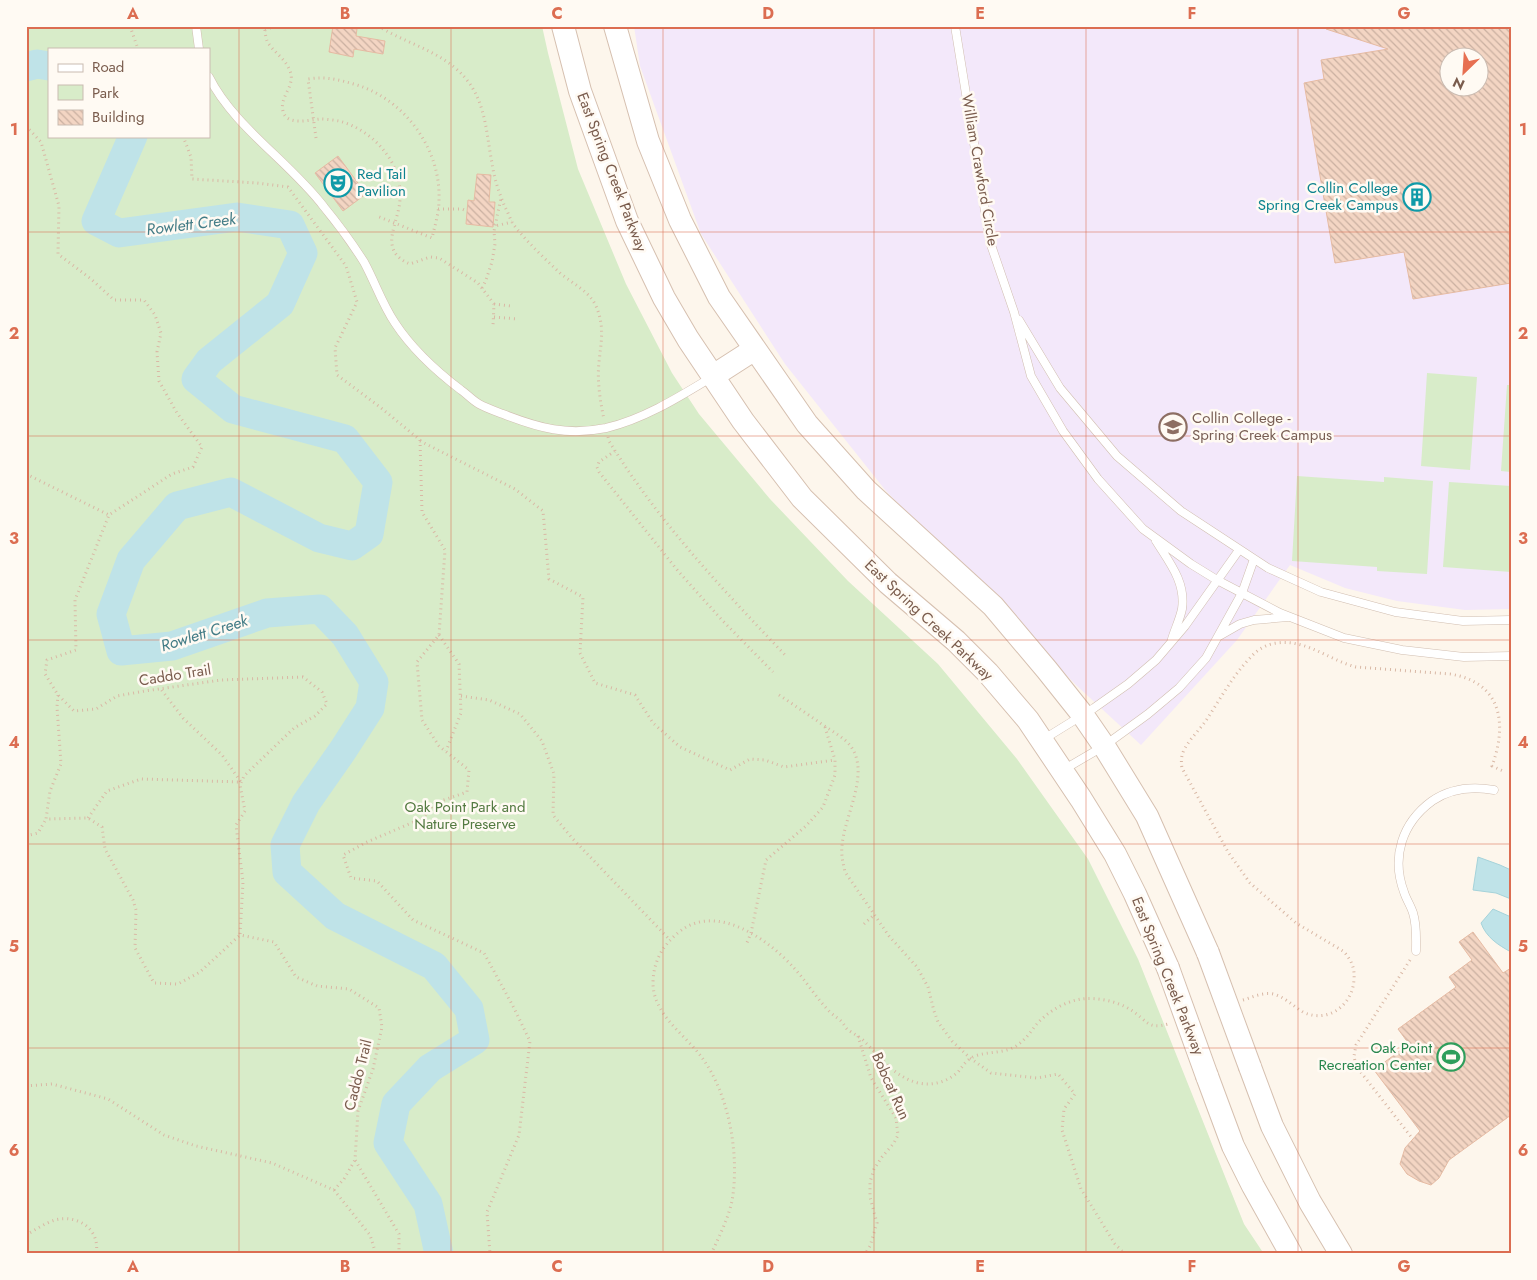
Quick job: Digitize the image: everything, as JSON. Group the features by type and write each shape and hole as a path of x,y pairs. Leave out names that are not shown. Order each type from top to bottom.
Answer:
{"main road":[{"name":"East Spring Creek Parkway","path":"563,26 580,90 627,221 666,302 688,339 743,421 802,498 888,583 956,641 988,673 1028,720 1115,854 1168,968 1233,1146 1291,1254"},
{"path":"615,26 648,141 680,220 719,297 806,424 866,490 992,606 1047,670 1082,714 1104,746 1147,816 1208,953 1272,1126 1310,1202 1341,1254"},
{"path":"713,376 755,349"}],"lane":[{"path":"196,26 199,48"},
{"name":"William Crawford Circle","path":"955,26 990,242 1014,312 1030,376 1063,431 1098,479 1142,529 1217,580 1290,617 1344,638 1402,650 1464,657 1511,656"},
{"path":"210,79 223,102 301,181 323,205 345,234 364,263 380,298 395,323 413,347 434,368 478,404 542,428 561,431 584,431 618,424 656,409 713,376"},
{"name":"William Crawford Circle","path":"1014,312 1060,388 1117,456 1181,511 1268,568 1321,592 1395,612 1463,621 1511,620"},
{"path":"1152,536 1182,586 1182,609 1171,643"},
{"path":"1041,740 1094,708 1128,684 1156,660 1185,626 1239,550"},
{"path":"1062,771 1104,746 1148,714 1179,688 1206,658 1242,593 1254,559"},
{"path":"1218,636 1240,624 1254,620 1290,617"},
{"path":"1416,952 1413,914 1404,892 1398,868 1399,848 1405,832 1425,806 1438,797 1460,789 1482,788 1494,790"}],"path":[{"path":"130,26 138,48"},
{"path":"275,26 263,28 267,41 290,70 292,79 283,102 283,110 286,117 294,121 340,121 358,129 375,140 386,152 394,166 401,197 399,210 392,229 394,251 401,260 410,264 430,257 439,258 478,283 494,304 493,326"},
{"path":"378,26 454,67 468,81 479,100 485,119 492,162 501,197 494,225 495,244 492,262 482,288"},
{"path":"316,138 308,79 319,77 337,79 371,89 386,98 407,116 422,135 432,155 437,176 439,200 432,238 377,216"},
{"path":"26,126 41,142 59,206 58,254 91,279 114,300 144,300 155,315 161,333 157,352 159,381 177,413 202,448 193,467 172,474 109,515 26,474"},
{"path":"184,138 191,157 192,179 288,187 346,266 357,302 335,348 337,375 420,440 515,489 543,511 549,579 583,597 580,654 595,683 635,695 653,724 680,747 730,770 750,759 765,760 784,767 836,760"},
{"path":"438,210 467,211"},
{"path":"494,225 512,222"},
{"path":"494,304 511,306"},
{"path":"494,318 518,320"},
{"path":"420,440 422,512 445,550 439,635 417,662 422,720 440,746 469,770 467,792 435,803 423,818 367,842 343,855 351,878 377,881 414,920 484,953 530,1041 519,1135 487,1212 490,1254"},
{"path":"615,452 599,462 597,467 599,472 678,571 721,619 773,672"},
{"name":"Caddo Trail","path":"109,515 75,600 76,650 47,660 45,674 58,695 74,711 96,710 117,696 160,688 221,680 303,677 322,692 327,704 316,716 294,728 244,776 241,782"},
{"path":"439,635 459,664 461,713 446,751"},
{"path":"1240,1001 1262,994 1275,995 1310,1014 1325,1015 1339,1010 1345,1004 1352,992 1354,979 1353,966 1343,951 1296,923 1250,882 1228,852 1182,768 1182,756 1187,745 1237,673 1258,650 1272,643 1296,643 1356,667 1450,674 1475,681 1487,690 1496,704 1500,722 1496,756 1492,766 1503,771"},
{"path":"46,819 88,818 102,827 105,849 133,900 136,910 135,948 154,983 178,984 200,972 240,935 243,882 236,824 245,811 241,782 222,755 183,718 160,688"},
{"path":"26,836 38,833 46,819 50,791 61,764 57,707 58,695"},
{"path":"460,696 489,700 520,714 542,741 554,774 553,815 572,838 670,940"},
{"path":"779,696 825,726 847,742 854,750 858,760 857,781 842,846 842,860 845,872 889,936 922,975 928,987 934,1011 944,1032 970,1058 991,1074 1037,1078 1058,1074 1075,1094 1064,1109 1062,1130 1064,1139 1081,1189 1115,1244 1125,1254"},
{"path":"746,945 751,933 766,860 806,826 823,807 835,775 836,760 825,726"},
{"path":"88,818 107,791 141,779 241,782"},
{"path":"864,924 874,915"},
{"path":"711,1254 726,1221 732,1200 733,1144 728,1119 712,1072 698,1052 668,1020 660,1007 653,985 655,966 661,951 670,940 686,927 701,920 714,920 764,939 794,968 848,1030 858,1035 892,1070 918,1083 936,1084 946,1080 970,1058 976,1055 1009,1050 1021,1042 1053,1010 1079,999 1099,999 1118,1004 1132,1011 1145,1022 1156,1026 1174,1022"},
{"name":"Caddo Trail","path":"240,935 274,942 296,976 317,986 349,990 379,1008 382,1027 373,1069 358,1111 355,1160"},
{"path":"1412,1138 1356,1066 1354,1056 1356,1045 1416,952"},
{"name":"Bobcat Run","path":"858,1035 871,1078 896,1118 898,1135 874,1169 870,1182 870,1197 877,1224 870,1246 865,1254"},
{"path":"26,1086 52,1084 108,1098 164,1135 196,1146 272,1163 334,1190 370,1235 376,1254"},
{"path":"334,1190 344,1179 355,1160 400,1234 399,1254"},
{"path":"26,1235 55,1220 72,1219 91,1229 96,1242 96,1254"}],"shaded area":[{"name":"Collin College - Spring Creek Campus","path":"634,26 1511,26 1511,609 1465,610 1397,601 1345,588 1290,565 1237,640 1141,745 1076,685 886,491 785,364 701,234 640,66"}],"green space":[{"name":"Oak Point Park and Nature Preserve","path":"26,26 542,26 578,169 626,284 672,373 699,414 770,499 848,581 938,664 1017,759 1088,859 1138,959 1244,1224 1264,1254 26,1254"},
{"path":"1427,373 1477,377 1470,470 1421,466"},
{"path":"1507,385 1511,385 1511,472 1501,471"},
{"path":"1297,476 1384,482 1384,477 1433,481 1427,574 1377,571 1377,567 1292,561"},
{"path":"1449,482 1511,486 1511,572 1443,567"}],"water":[{"path":"1478,857 1511,870 1511,899 1496,893 1473,890"},
{"path":"1493,909 1511,917 1511,952 1493,940 1483,928 1481,923"}],"building":[{"path":"333,26 357,29 356,36 385,41 383,54 354,49 353,57 329,52"},
{"name":"Collin College Spring Creek Campus","path":"1326,26 1511,26 1511,129 1509,130 1511,142 1511,283 1413,299 1404,252 1335,263 1304,83 1324,79 1321,60 1388,49 1326,29"},
{"path":"338,156 366,194 343,211 315,173"},
{"path":"477,174 491,175 489,202 495,202 493,227 466,224 468,200 474,201"},
{"name":"Oak Point Recreation Center","path":"1473,932 1503,973 1511,968 1511,1115 1449,1160 1439,1178 1431,1185 1407,1174 1400,1164 1405,1148 1420,1131 1374,1070 1409,1044 1398,1029 1456,987 1449,977 1472,960 1459,942"}],"waterway":[{"name":"Rowlett Creek","path":"26,67 37,64 48,66"},
{"name":"Rowlett Creek","path":"132,138 96,221 119,233 237,217 290,225 303,253 280,304 209,361 196,379 233,409 345,439 378,482 369,534 352,546 319,538 231,492 177,506 131,560 111,614 121,651 172,646 267,613 320,609 345,635 374,682 370,708 306,803 285,845 287,872 335,916 434,966 469,1009 475,1040 430,1068 396,1104 388,1143 428,1204 439,1254"}],"place":[{"name":"Red Tail Pavilion","path":"338,183"},
{"name":"Collin College Spring Creek Campus","path":"1417,197"},
{"name":"Collin College - Spring Creek Campus","path":"1173,427"},
{"name":"Oak Point Recreation Center","path":"1451,1057"}]}
